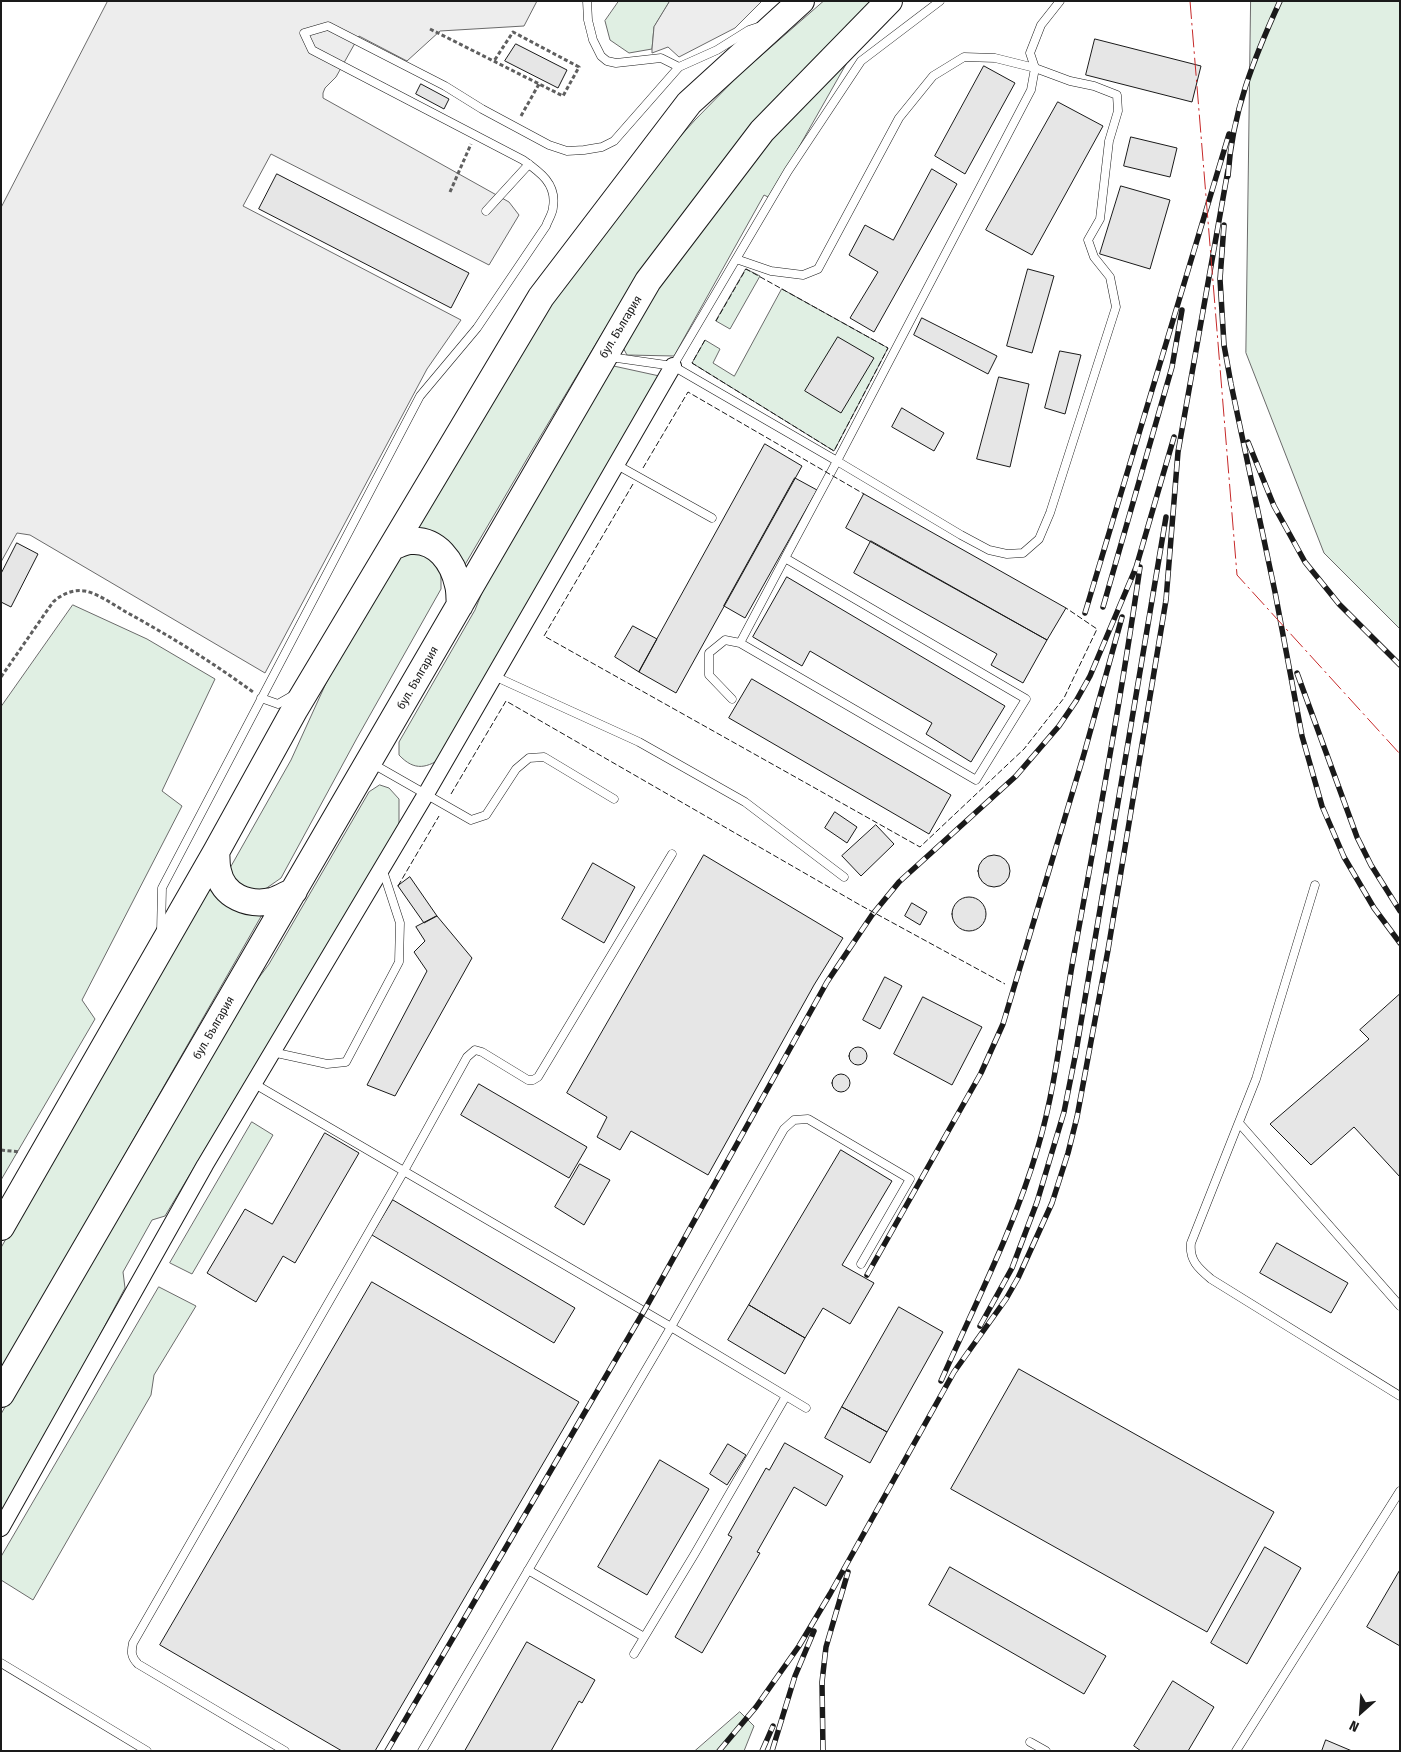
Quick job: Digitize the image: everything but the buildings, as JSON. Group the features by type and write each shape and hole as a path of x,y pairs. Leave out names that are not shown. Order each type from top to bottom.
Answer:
{"highway":[{"path":"1,1227 161,949 295,709 541,298 689,103 801,1"},
{"name":"бул. България","path":"1,1394 648,281 762,131 889,1"},
{"path":"392,548 408,541 421,541 434,546 446,557 452,569 458,585 460,605"},
{"path":"216,852 220,879 223,886 234,896 245,901 259,902 274,900 294,891"}],"street":[{"path":"1,1528 205,1165 426,794 673,366"}],"lane":[{"path":"587,1 588,20 593,40 601,56 607,61 616,63 661,58 680,66"},
{"path":"673,366 788,171 861,61 940,1"},
{"path":"740,642 1031,90 1035,68 1030,53 1041,25 1060,1"},
{"path":"161,949 162,888 420,396 477,328 546,226 554,208 548,180 529,164 312,50 304,34 328,26 445,86 482,109 540,140 567,150 602,147 614,141 680,66 717,50 749,30 782,18"},
{"path":"603,357 673,366 989,550 1007,554 1023,553 1039,539 1050,513 1116,307 1110,277 1094,257 1088,240 1100,219 1109,142 1118,111 1117,95 1094,86 1070,82 1035,68 995,58 964,58 933,76 899,118 818,269 804,275 771,271 736,259"},
{"path":"486,210 529,164"},
{"path":"617,465 712,518"},
{"path":"732,699 709,675 709,654 725,640 740,642 976,780 1026,699 785,558"},
{"path":"261,698 278,704 289,699 321,666"},
{"path":"494,676 638,742 745,802 844,877"},
{"path":"369,762 471,820 486,815 516,769 529,758 544,757 614,799"},
{"path":"285,1751 138,1664 133,1658 131,1651 132,1643 404,1171 467,1057 475,1050 482,1052 528,1080 538,1077 672,854"},
{"path":"272,1052 327,1064 346,1062 399,962 400,923 382,867"},
{"path":"1315,886 1256,1079 1190,1243 1190,1253 1193,1262 1211,1279 1400,1396"},
{"path":"253,1083 806,1408"},
{"path":"422,1751 671,1327 784,1129 794,1120 808,1119 910,1179 861,1264"},
{"path":"1239,1123 1400,1306"},
{"path":"634,1654 786,1396"},
{"path":"1236,1751 1400,1491"},
{"path":"528,1570 644,1637"},
{"path":"1,1663 147,1751"},
{"path":"1030,1742 1046,1751"}],"path":[{"path":"430,29 563,96 579,67 513,32 494,61"},
{"path":"450,192 475,135"},
{"path":"1,677 53,602 62,594 85,591 102,598 177,640 219,667 261,698"}],"green space":[{"path":"619,1 670,1 654,27 652,49 629,53 610,40 605,21"},
{"path":"824,1 881,1 606,327 463,568 412,532 529,335 650,170 739,75"},
{"path":"1251,1 1400,1 1400,629 1324,553 1246,353"},
{"path":"849,59 770,198 764,195 674,356 627,355 621,344 659,281 761,151 804,102"},
{"path":"746,269 760,276 730,329 716,321"},
{"path":"782,289 888,348 834,451 692,363 705,340 720,349 713,363 734,376"},
{"path":"609,365 664,377 445,756 427,765 416,766 410,764 399,755 399,742 475,610 499,550"},
{"path":"413,552 431,554 441,571 441,589 281,878 261,892 235,884 230,868 291,760 327,681 399,558"},
{"path":"73,605 147,639 215,679 162,791 182,806 82,1000 95,1019 1,1180 1,707"},
{"path":"380,785 389,788 399,799 399,825 165,1216 152,1220 123,1272 125,1288 38,1451 1,1512 1,1414 232,1014 269,964 369,792"},
{"path":"212,881 263,913 1,1371 1,1248"},
{"path":"252,1122 273,1135 192,1274 170,1263"},
{"path":"159,1287 196,1306 154,1375 151,1395 33,1600 1,1580 1,1557"},
{"path":"740,1712 754,1726 744,1751 695,1751"}],"shaded area":[{"path":"108,1 537,1 524,26 440,31 407,61 359,36 336,77 325,88 323,93 323,98 509,202 519,215 489,265 271,154 243,206 461,320 427,369 265,673 30,535 17,533 1,562 1,208"},
{"path":"670,1 762,1 735,28 679,57 668,47 652,53 654,27"}],"railway":[{"path":"1228,176 1230,152 1239,108 1261,43 1280,1"},
{"path":"1085,613 1229,134"},
{"path":"719,1751 756,1707 799,1646 954,1372 1006,1299 1018,1278 1052,1203 1077,1117 1108,950 1166,600 1178,452 1228,170"},
{"path":"1224,225 1220,279 1224,345 1275,592 1302,736 1322,806 1344,857 1374,908 1400,943"},
{"path":"1103,607 1172,367 1182,310"},
{"path":"1135,571 1174,437"},
{"path":"1248,442 1274,506 1305,562 1339,604 1400,665"},
{"path":"980,1326 1012,1268 1037,1202 1064,1112 1076,1052 1166,517"},
{"path":"387,1751 644,1311 827,982 872,915 899,882 1016,776 1059,726 1090,676 1137,565"},
{"path":"941,1381 1006,1237 1018,1207 1044,1124 1054,1077 1125,666 1140,567"},
{"path":"867,1275 981,1073 1003,1024 1084,754 1122,617"},
{"path":"1297,673 1357,837 1371,865 1400,911"},
{"path":"823,1751 822,1682 826,1647 848,1572"},
{"path":"772,1751 795,1676 814,1631"},
{"path":"762,1751 773,1726"}],"fence":[{"path":"705,340 692,363 834,451 888,348 746,269 716,321"},
{"path":"643,468 688,392 864,494"},
{"path":"633,484 544,636 920,847 1024,749 1064,698 1097,629 1066,608"},
{"path":"451,794 506,701 860,905 1005,984"},
{"path":"398,886 439,816"}],"power":[{"path":"1190,1 1237,575 1400,754"}]}
